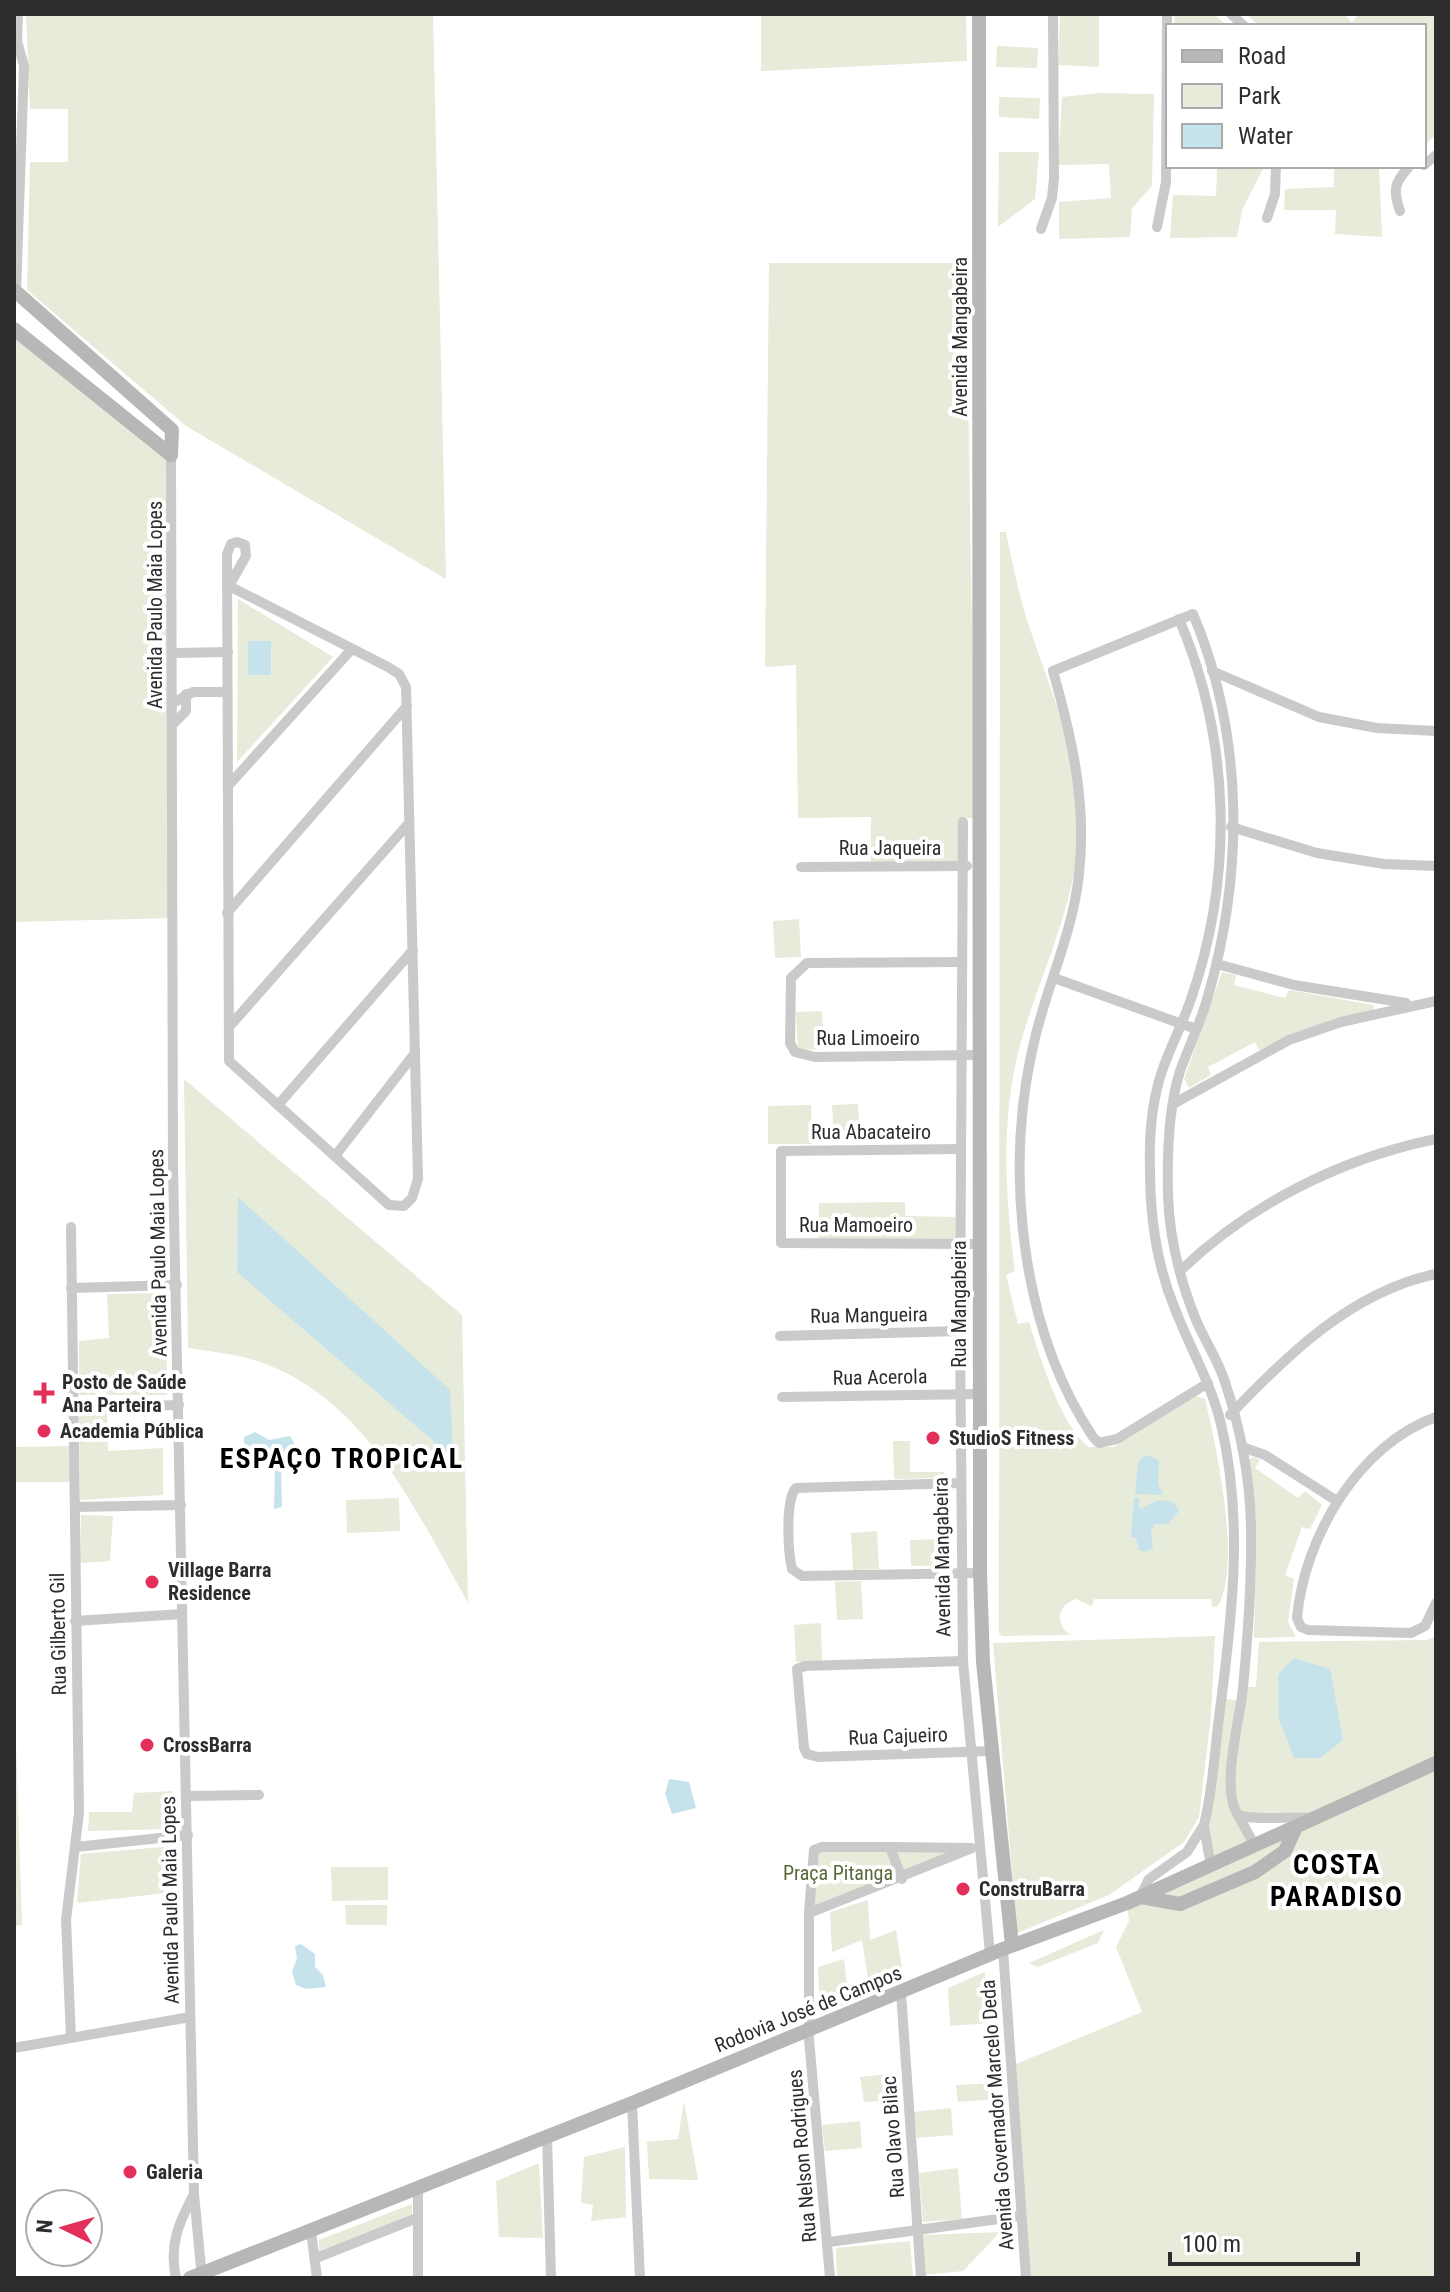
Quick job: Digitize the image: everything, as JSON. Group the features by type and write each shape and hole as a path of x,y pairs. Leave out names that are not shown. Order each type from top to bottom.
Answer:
{"street":[{"path":"18,14 17,41 24,66 15,292 172,430 171,455"},
{"name":"Avenida Mangabeira","path":"979,14 982,660"},
{"path":"1041,229 1052,198 1054,178 1053,14"},
{"path":"1157,227 1166,168"},
{"path":"1267,218 1275,194 1276,168"},
{"path":"1400,211 1394,195 1396,182 1406,168"},
{"path":"14,329 171,455"},
{"name":"Avenida Paulo Maia Lopes","path":"171,455 174,653 173,1168 198,2276"},
{"path":"229,586 351,650 399,674 406,687 418,1179 412,1198 404,1206 389,1205 229,1061 229,586"},
{"path":"1208,1383 1117,1439 1099,1443 1087,1429 1058,1365 1036,1303 1023,1243 1019,1190 1023,1101 1035,1038 1070,927 1079,875 1082,820 1075,761 1053,671 1193,614 1212,671 1233,778 1234,827 1229,901 1217,964 1179,1074 1173,1104 1168,1193 1180,1271 1198,1324 1224,1379 1242,1447 1251,1523 1242,1701 1231,1791 1232,1807 1255,1846 1259,1859 1255,1872"},
{"path":"1179,619 1192,649 1212,731 1222,827 1217,897 1201,968 1161,1074 1153,1118 1151,1198 1168,1290 1208,1383 1221,1424 1236,1541 1221,1700 1204,1825 1211,1866 1229,1882"},
{"path":"228,786 351,650"},
{"path":"174,653 228,652"},
{"name":"Rua Mangabeira","path":"982,660 979,865 980,1573 1002,1949"},
{"path":"1212,671 1319,717 1377,728 1436,731"},
{"path":"173,703 186,694 227,692"},
{"path":"173,724 186,711 186,694"},
{"path":"227,913 407,706"},
{"name":"Avenida Mangabeira","path":"963,822 960,1056 963,1661 973,1752 976,1847 1002,1949"},
{"path":"229,1027 409,823"},
{"path":"1222,827 1234,827 1317,853 1384,864 1436,866"},
{"name":"Rua Jaqueira","path":"801,867 979,865"},
{"path":"278,1105 413,950"},
{"name":"Rua Limoeiro","path":"961,962 819,962 797,969 788,991 790,1043 795,1052 815,1057 979,1055"},
{"path":"1217,964 1294,985 1413,1004"},
{"path":"1054,978 1196,1029"},
{"path":"1173,1104 1289,1040 1341,1022 1436,1001"},
{"path":"335,1156 415,1053"},
{"path":"1180,1271 1226,1232 1328,1172 1391,1148 1436,1139"},
{"name":"Rua Abacateiro","path":"781,1243 781,1151 961,1149"},
{"path":"1151,1198 1168,1193"},
{"name":"Rua Gilberto Gil","path":"71,1227 79,1813 66,1920 71,2038"},
{"name":"Rua Mamoeiro","path":"781,1243 979,1244"},
{"path":"1221,1424 1288,1355 1327,1324 1372,1299 1436,1274"},
{"path":"71,1288 177,1285"},
{"name":"Rua Mangueira","path":"780,1336 960,1331"},
{"name":"Rua Acerola","path":"782,1397 979,1394"},
{"path":"73,1408 179,1405"},
{"path":"1436,1417 1422,1422 1379,1454 1337,1501 1318,1533 1306,1571 1298,1613 1301,1627 1411,1633 1425,1626 1436,1603"},
{"path":"1242,1447 1265,1455 1337,1501"},
{"path":"961,1483 802,1487 792,1491 789,1558 797,1574 980,1573"},
{"path":"75,1507 181,1505"},
{"path":"75,1621 182,1614"},
{"path":"1229,1627 1247,1629"},
{"name":"Rua Cajueiro","path":"963,1661 805,1666 797,1669 795,1680 807,1754 818,1757 991,1751"},
{"path":"1221,1700 1242,1701"},
{"name":"Rodovia José de Campos","path":"198,2276 632,2103 1002,1949 1140,1897 1436,1763"},
{"path":"187,1796 259,1795"},
{"path":"1238,1815 1249,1819 1275,1815 1316,1818"},
{"path":"1204,1825 1187,1852 1149,1879 1140,1897 1180,1904 1255,1872 1285,1851 1296,1827"},
{"path":"76,1847 188,1835"},
{"path":"822,1847 976,1847 902,1879 809,1913 814,1850 822,1847"},
{"path":"890,1847 902,1879"},
{"name":"Rua Nelson Rodrigues","path":"809,1913 809,2031 830,2278"},
{"name":"Avenida Governador Marcelo Deda","path":"1002,1949 1026,2278"},
{"name":"Rua Olavo Bilac","path":"901,1993 921,2278"},
{"path":"14,2048 190,2017"},
{"path":"632,2103 640,2278"},
{"path":"547,2136 551,2278"},
{"path":"418,2189 418,2278"},
{"name":"Avenida Paulo Maia Lopes","path":"176,2278 173,2245 176,2228 194,2194"},
{"path":"829,2242 1021,2216"},
{"path":"316,2258 417,2218"},
{"path":"311,2231 317,2278"}],"green space":[{"path":"26,14 433,14 446,579 186,426 27,290 30,162 68,162 68,109 30,109"},
{"path":"761,14 966,14 967,61 761,71"},
{"path":"1175,14 1214,14 1225,24 1174,24"},
{"path":"1246,14 1344,14 1352,22 1359,14 1436,14 1436,134 1426,145 1426,24 1257,24"},
{"path":"1060,16 1099,16 1099,67 1058,65"},
{"path":"997,46 1038,48 1037,68 996,67"},
{"path":"1098,93 1154,94 1152,186 1132,208 1130,237 1059,239 1059,202 1111,198 1109,164 1058,165 1062,97"},
{"path":"999,97 1040,98 1039,119 999,117"},
{"path":"999,152 1039,152 1035,199 998,227"},
{"path":"1217,168 1263,169 1242,210 1237,237 1170,238 1173,195 1216,196"},
{"path":"1334,168 1379,168 1382,237 1335,234 1336,210 1284,210 1285,189 1334,187"},
{"path":"769,263 966,263 975,818 963,818 963,866 871,866 871,817 798,818 796,665 765,667"},
{"path":"14,329 171,455 174,918 14,922"},
{"path":"1000,532 1006,532 1024,609 1067,739 1079,813 1078,843 1068,901 1014,1070 1006,1156 1015,1271 1006,1275 1018,1324 1029,1322 1060,1407 1069,1424 1089,1447 1114,1447 1193,1395 1205,1399 1225,1504 1227,1534 1225,1587 1218,1606 1212,1607 1211,1599 1094,1599 1092,1606 1076,1599 1065,1606 1060,1616 1062,1626 1071,1635 1002,1636 999,1633"},
{"path":"238,599 333,657 237,762"},
{"path":"799,919 801,957 775,958 773,921"},
{"path":"1222,972 1236,975 1234,985 1285,998 1289,990 1374,1005 1374,1010 1259,1050 1255,1042 1208,1067 1211,1075 1189,1088 1184,1079"},
{"path":"822,1011 824,1049 798,1050 796,1012"},
{"path":"184,1079 462,1315 468,1603 429,1532 385,1462 359,1430 330,1402 297,1379 260,1362 188,1348"},
{"path":"858,1104 860,1141 834,1142 832,1105"},
{"path":"811,1105 812,1144 768,1144 768,1106"},
{"path":"905,1202 905,1216 961,1217 961,1244 818,1243 819,1203"},
{"path":"167,1293 167,1395 79,1395 79,1341 109,1338 107,1294"},
{"path":"107,1411 108,1451 163,1448 163,1495 80,1500 79,1412"},
{"path":"893,1441 910,1441 910,1472 944,1472 944,1478 894,1479"},
{"path":"74,1446 74,1482 14,1482 14,1447"},
{"path":"1254,1457 1260,1460 1255,1468 1298,1498 1305,1491 1322,1505 1310,1529 1302,1527 1285,1575 1294,1579 1288,1622 1296,1637 1254,1638 1256,1546 1249,1460"},
{"path":"399,1498 400,1531 347,1533 346,1500"},
{"path":"81,1515 113,1516 110,1561 80,1563"},
{"path":"877,1531 879,1569 853,1570 851,1533"},
{"path":"947,1539 948,1565 911,1566 910,1540"},
{"path":"861,1581 863,1619 837,1620 835,1582"},
{"path":"821,1623 822,1661 796,1662 794,1625"},
{"path":"1215,1636 1211,1715 1199,1817 1184,1842 1109,1895 1017,1933 993,1643"},
{"path":"1436,1636 1436,2278 1030,2278 1011,2066 1142,2012 1116,1947 1129,1921 1127,1903 1211,1866 1205,1846 1226,1699 1241,1701 1243,1687 1256,1687 1259,1642 1427,1640","holes":["1239,1816 1314,1819 1255,1845"]},
{"path":"14,1681 22,1925 14,1926"},
{"path":"173,1791 172,1829 88,1831 89,1812 132,1812 134,1793"},
{"path":"174,1846 175,1892 77,1903 81,1854"},
{"name":"Praça Pitanga","path":"972,1848 809,1913 814,1850"},
{"path":"331,1867 388,1867 388,1900 332,1901"},
{"path":"868,1900 870,1940 896,1930 903,1975 870,1990 862,1940 832,1952 830,1912"},
{"path":"345,1905 387,1905 387,1925 346,1925"},
{"path":"1104,1930 1098,1943 1038,1967 1029,1963"},
{"path":"844,1959 849,2002 820,2014 818,1967"},
{"path":"985,1972 989,2023 950,2026 948,1988"},
{"path":"898,2073 900,2099 864,2102 860,2077"},
{"path":"996,2083 997,2099 958,2102 956,2085"},
{"path":"684,2101 698,2180 649,2179 647,2142 678,2139"},
{"path":"951,2108 953,2135 917,2138 913,2112"},
{"path":"860,2121 862,2148 825,2151 822,2125"},
{"path":"625,2147 626,2217 591,2221 593,2205 581,2203 584,2157"},
{"path":"539,2163 543,2238 499,2237 496,2181"},
{"path":"958,2168 962,2219 923,2222 919,2173"},
{"path":"412,2204 412,2215 319,2251 319,2240"},
{"path":"1000,2232 963,2271 924,2275 923,2235"},
{"path":"910,2241 913,2278 837,2278 836,2248"}],"water":[{"path":"248,641 271,641 271,675 248,675"},
{"path":"238,1197 450,1390 453,1458 237,1272"},
{"path":"255,1432 269,1440 290,1436 300,1453 281,1468 282,1507 274,1509 275,1464 278,1461 274,1451 256,1452 244,1443 244,1437"},
{"path":"1146,1455 1159,1460 1158,1484 1163,1495 1135,1494 1138,1462"},
{"path":"1134,1498 1139,1498 1139,1509 1159,1500 1173,1502 1179,1511 1168,1524 1155,1524 1151,1530 1153,1547 1145,1552 1139,1550 1136,1538 1131,1537"},
{"path":"1294,1658 1330,1669 1343,1740 1320,1758 1294,1758 1279,1719 1278,1675"},
{"path":"669,1779 689,1782 696,1808 672,1814 665,1794"},
{"path":"301,1944 315,1954 315,1967 323,1975 326,1987 306,1989 296,1985 292,1972 297,1958 295,1946"}],"place":[{"name":"Posto de Saúde Ana Parteira","path":"44,1393"},
{"name":"Academia Pública","path":"44,1431"},
{"name":"StudioS Fitness","path":"933,1438"},
{"name":"Village Barra Residence","path":"152,1582"},
{"name":"CrossBarra","path":"147,1745"},
{"name":"ConstruBarra","path":"963,1889"},
{"name":"Galeria","path":"130,2172"}],"district":[{"name":"ESPAÇO TROPICAL","path":"342,1458"},
{"name":"COSTA PARADISO","path":"1337,1880"}]}
